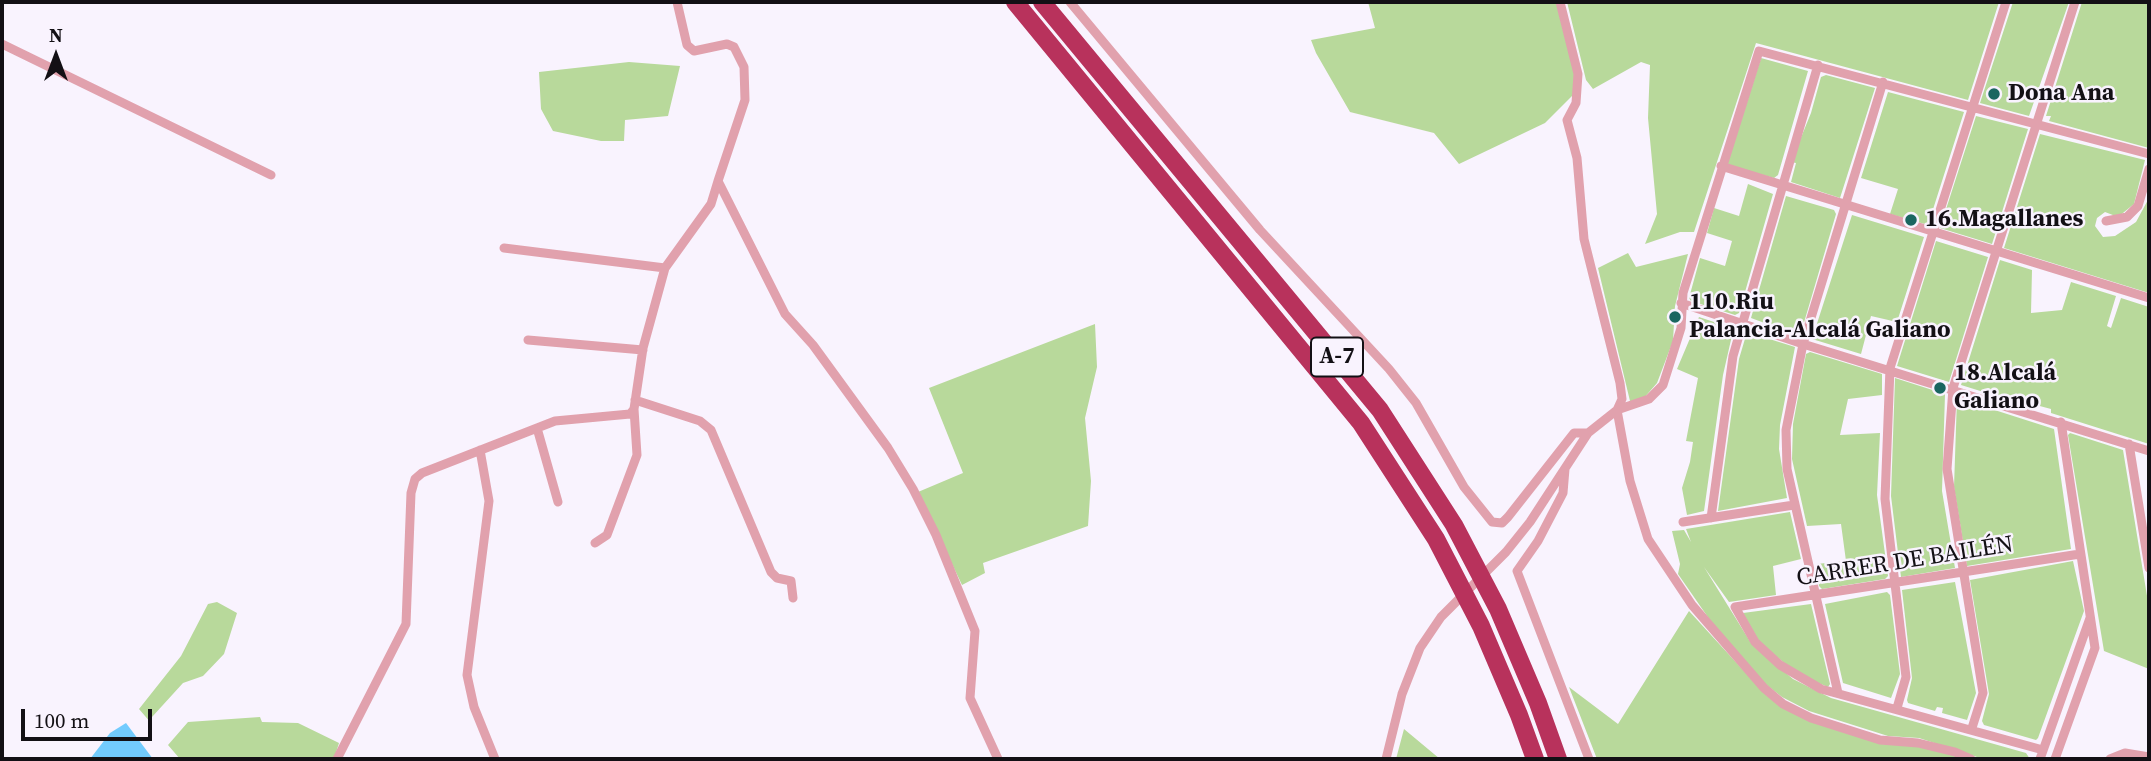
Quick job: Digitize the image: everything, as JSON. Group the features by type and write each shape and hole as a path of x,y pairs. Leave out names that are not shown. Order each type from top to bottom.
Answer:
{"highway":[{"name":"A-7","path":"1015,2 1361,423 1436,539 1514,702 1535,759"},
{"name":"A-7","path":"1042,2 1380,410 1454,525 1498,609 1538,703 1558,759"}],"street":[{"path":"596,543 607,535 637,455 635,405 643,350 665,268 711,204 745,100 747,80 737,52 727,44 694,51 687,45 677,2"},
{"path":"1070,2 1260,230 1389,369 1416,403 1464,487 1492,522 1502,523 1508,517 1574,433 1588,433"},
{"path":"1560,2 1578,74 1576,103 1567,120 1577,158 1584,239 1620,383 1622,399 1617,410 1630,481 1648,538 1692,605 1764,688 1783,704 1811,718 1880,740 1955,752 1971,759"},
{"path":"1897,708 1906,677 1885,499 1890,368 2006,2"},
{"path":"1972,728 1983,693 1947,469 1953,388 2075,2"},
{"path":"2,44 271,175"},
{"path":"1386,759 1406,682 1420,648 1441,617 1506,552 1531,522 1588,433 1617,410 1649,399 1663,385 1681,328 1681,303 1721,166 1759,51 2149,155"},
{"path":"1711,517 1732,356 1818,65"},
{"path":"1883,82 1803,344 1785,449 1794,505 1838,694 1972,728 2041,755 2091,616"},
{"path":"1721,166 2149,298"},
{"path":"2106,221 2127,217 2138,206 2149,170"},
{"path":"718,181 785,314 813,345 888,448 930,523 971,614 975,631 970,698 998,759"},
{"path":"504,248 665,268"},
{"path":"1681,303 1803,344 1890,368 2149,450"},
{"path":"528,340 643,350"},
{"path":"337,759 406,624 411,494 415,479 480,450 564,418 622,416 630,414 635,405"},
{"path":"635,405 700,421 711,430 771,572 777,578 790,581 793,598"},
{"path":"2055,759 2095,648 2061,422"},
{"path":"537,428 558,502"},
{"path":"2129,444 2149,568"},
{"path":"480,450 489,501 467,675 474,707 495,759"},
{"path":"1566,466 1563,493 1517,571 1589,759"},
{"path":"1684,522 1794,505"},
{"name":"CARRER DE BAILÉN","path":"1838,694 1821,689 1780,665 1755,642 1735,607 2080,554"},
{"path":"2110,759 2125,753 2149,757"}],"green space":[{"path":"1368,2 1556,2 1576,81 1575,93 1545,123 1459,164 1434,133 1350,112 1316,53 1311,40 1375,28"},
{"path":"1567,2 1999,2 1968,100 1756,43 1694,232 1680,232 1645,244 1657,214 1648,118 1650,65 1641,62 1593,89 1586,80"},
{"path":"2013,2 2069,2 2029,116 1980,103"},
{"path":"2082,2 2149,2 2149,148 2049,121 2051,116 2046,116"},
{"path":"1761,58 1808,71 1778,175 1774,178 1727,165"},
{"path":"629,62 680,66 668,116 625,120 624,141 601,141 553,131 541,109 539,72"},
{"path":"1826,75 1875,88 1840,198 1791,182 1796,163 1791,162 1811,113 1821,77"},
{"path":"1888,92 1964,112 1928,225 1890,214 1898,189 1861,178"},
{"path":"1976,116 2028,129 1992,244 1940,228"},
{"path":"2040,134 2145,160 2134,204 2118,217 2105,212 2097,218 2095,226 2103,237 2115,236 2136,222 2149,198 2149,293 2004,248"},
{"path":"1748,184 1773,194 1739,313 1735,315 1691,301 1689,298 1700,258 1725,266 1732,241 1707,233 1714,208 1739,216"},
{"path":"1786,196 1834,210 1836,214 1800,336 1751,318"},
{"path":"1852,215 1924,237 1897,322 1871,316 1861,354 1812,339"},
{"path":"1936,241 1988,257 1949,382 1897,366"},
{"path":"1628,253 1636,267 1688,254 1675,306 1673,341 1657,383 1644,398 1633,403 1630,401 1598,268"},
{"path":"2000,260 2032,270 2031,313 2062,310 2071,282 2116,296 2107,326 2111,328 2121,298 2149,307 2149,444 2051,413 2051,409 2036,405 2035,408 1961,385"},
{"path":"1699,317 1732,328 1733,331 1723,375 1704,511 1687,515 1682,488 1693,442 1686,441 1698,378 1677,369"},
{"path":"1095,324 1097,367 1085,418 1091,481 1088,526 983,563 985,573 962,585 918,492 963,473 929,388"},
{"path":"1747,332 1795,347 1780,425 1779,449 1787,498 1718,511 1739,359"},
{"path":"1810,352 1882,374 1882,395 1848,399 1840,435 1880,433 1877,495 1888,576 1885,579 1822,589 1819,586 1816,564 1846,561 1841,524 1807,526 1792,459 1793,424 1806,354"},
{"path":"1895,378 1945,394 1942,491 1955,568 1901,577 1891,496"},
{"path":"1957,398 2054,429 2071,549 1967,566 1954,487"},
{"path":"2070,433 2123,450 2149,608 2149,669 2104,651 2068,435"},
{"path":"1790,512 1801,559 1773,566 1776,595 1729,602 1704,567 1751,643 1793,679 1831,698 2026,753 2030,759 1983,759 1919,738 1888,736 1809,711 1782,697 1759,679 1712,623 1678,574 1680,564 1672,531 1684,530 1691,542 1686,529"},
{"path":"2073,561 2084,611 2038,738 2036,740 1984,725 1982,721 1989,694 1970,580"},
{"path":"1955,582 1976,693 1967,720 1942,713 1943,708 1937,707 1935,711 1908,703 1907,700 1912,678 1902,590"},
{"path":"1887,592 1890,595 1900,674 1891,698 1843,683 1825,604"},
{"path":"217,602 237,613 224,654 203,676 183,683 152,717 151,723 139,709 181,656 208,604"},
{"path":"1811,604 1830,684 1828,687 1799,675 1760,643 1743,613"},
{"path":"1689,611 1766,695 1882,744 1926,747 1965,759 1597,759 1569,687 1618,724"},
{"path":"260,717 262,722 298,723 339,743 334,759 180,759 168,745 188,722"},
{"path":"1404,729 1440,759 1396,759"}],"water":[{"path":"126,723 153,759 90,759 110,733"}],"place":[{"name":"Dona Ana","path":"1994,94"},
{"name":"16.Magallanes","path":"1911,220"},
{"name":"110.Riu Palancia-Alcalá Galiano","path":"1675,317"},
{"name":"18.Alcalá Galiano","path":"1940,388"}]}
